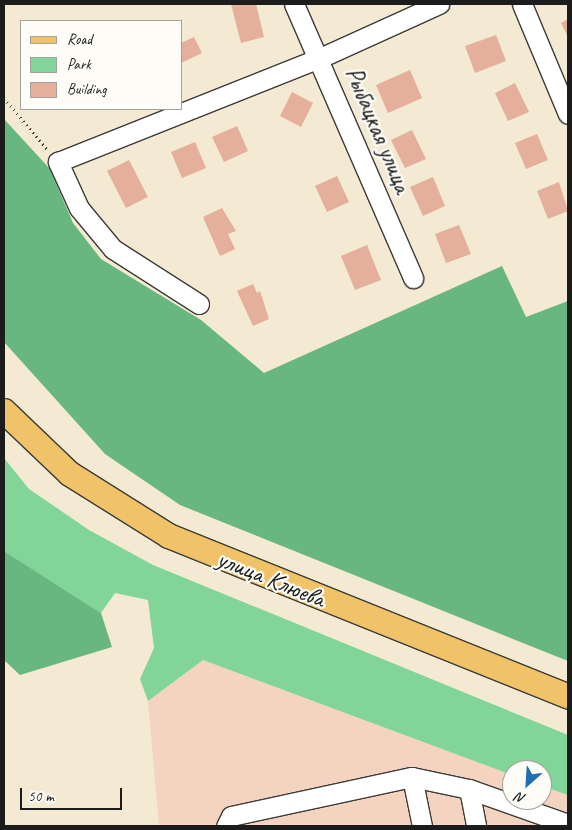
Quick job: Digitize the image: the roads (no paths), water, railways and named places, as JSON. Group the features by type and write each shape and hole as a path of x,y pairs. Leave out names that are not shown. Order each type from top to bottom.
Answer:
{"main road":[{"name":"улица Клюева","path":"4,411 70,474 169,536 568,696"}],"street":[{"name":"Рыбацкая улица","path":"294,4 320,58 412,278"},
{"path":"199,304 113,249 79,208 58,162 320,58 439,4"},
{"path":"522,4 568,114"},
{"path":"412,777 422,826"},
{"path":"226,826 231,816 412,777 469,789 568,824"},
{"path":"469,789 476,826"}]}
